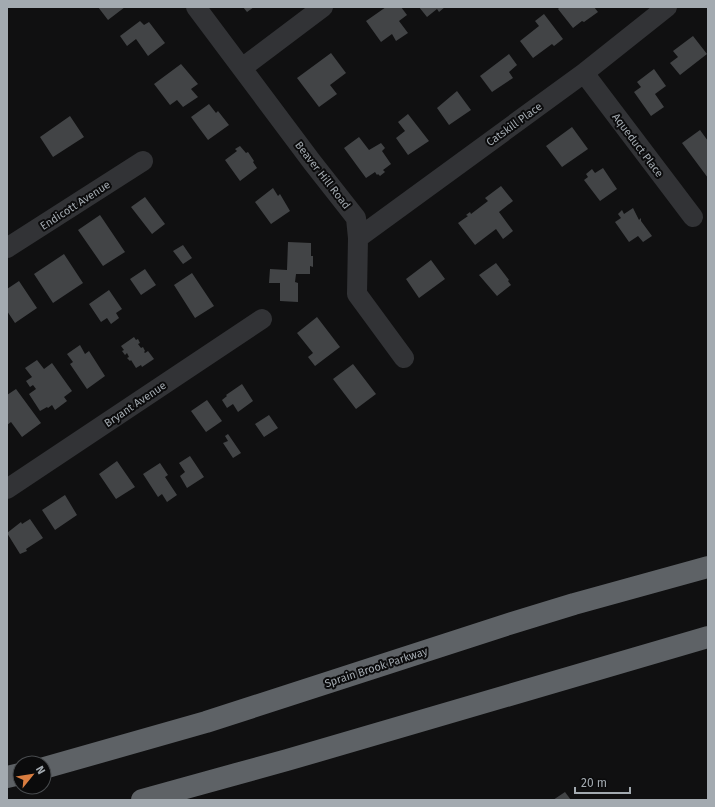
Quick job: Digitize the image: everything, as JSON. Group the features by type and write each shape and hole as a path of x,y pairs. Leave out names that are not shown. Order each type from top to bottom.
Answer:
{"highway":[{"name":"Sprain Brook Parkway","path":"52,766 206,722 532,617 708,567"},
{"path":"142,800 294,758 708,637"}],"street":[{"name":"Beaver Hill Road","path":"196,7 312,162 356,218 358,238 358,294 404,358"},
{"path":"242,68 323,7"},
{"name":"Catskill Place","path":"358,238 584,73 667,7"},
{"name":"Aqueduct Place","path":"584,73 692,217"},
{"name":"Endicott Avenue","path":"7,248 143,161"},
{"name":"Bryant Avenue","path":"7,489 262,319"}],"building":[{"path":"98,7 125,7 108,20"},
{"path":"243,7 254,7 247,12"},
{"path":"386,7 401,7 407,15 399,21 408,33 396,41 392,34 381,42 366,21"},
{"path":"419,7 445,7 439,12 437,9 427,17"},
{"path":"560,7 594,7 598,12 573,28 558,9"},
{"path":"544,14 563,39 554,46 552,44 533,58 520,41 539,26 535,21"},
{"path":"140,21 144,25 149,22 165,43 148,56 136,39 127,46 120,36"},
{"path":"693,36 707,54 680,75 670,63 678,57 673,51"},
{"path":"331,53 346,73 330,85 337,94 319,107 297,78"},
{"path":"509,54 517,65 509,72 513,78 492,92 480,76"},
{"path":"181,64 198,84 191,89 198,97 183,107 177,100 170,105 154,84"},
{"path":"654,69 666,86 655,94 664,107 651,116 634,92 641,87 637,82"},
{"path":"457,91 471,110 449,125 437,108"},
{"path":"209,104 216,113 218,111 229,125 208,140 191,117"},
{"path":"408,114 429,141 408,155 396,138 405,131 398,122"},
{"path":"70,116 84,137 53,157 40,137"},
{"path":"572,127 588,149 562,167 546,146"},
{"path":"700,130 708,141 708,178 682,143"},
{"path":"359,137 369,150 381,143 385,148 382,151 391,164 383,170 385,172 380,176 375,172 366,178 344,148"},
{"path":"240,146 246,153 248,152 257,168 240,181 225,160 237,151 235,149"},
{"path":"603,168 617,189 600,201 584,180 588,177 586,174 592,169 595,173"},
{"path":"501,186 513,201 499,212 513,231 503,239 496,229 475,245 458,223 468,216 466,215 470,212 471,214 488,201 485,198"},
{"path":"273,188 278,196 280,194 290,211 271,224 255,202"},
{"path":"145,197 165,224 152,234 131,207"},
{"path":"633,208 639,220 641,218 641,221 652,236 643,242 638,236 629,242 615,222 621,218 618,214 622,210 624,214"},
{"path":"100,215 125,252 103,266 78,230"},
{"path":"288,242 311,243 313,267 310,266 310,274 296,274 295,282 298,283 298,302 280,301 280,283 269,283 270,269 287,270"},
{"path":"183,245 192,258 183,264 173,251"},
{"path":"64,254 83,283 53,303 34,274"},
{"path":"431,260 445,279 419,298 406,279"},
{"path":"496,263 511,285 497,296 479,275"},
{"path":"145,269 156,285 141,295 130,279"},
{"path":"192,273 214,306 195,318 174,285"},
{"path":"19,281 37,308 15,323 7,311 7,289"},
{"path":"109,290 122,309 116,313 119,318 111,324 107,318 101,322 89,304"},
{"path":"317,317 340,347 315,366 308,357 313,353 297,333"},
{"path":"134,337 136,340 138,339 140,343 138,344 141,348 143,347 144,352 145,353 148,351 154,359 142,367 141,365 136,368 131,360 130,361 127,358 129,357 127,353 125,355 122,351 124,350 121,346"},
{"path":"80,345 85,354 89,351 105,376 87,389 70,364 73,362 67,354"},
{"path":"37,360 44,369 52,363 72,391 64,397 67,401 55,410 52,405 40,411 29,394 36,389 33,385 30,387 26,381 32,377 25,368"},
{"path":"353,364 376,394 356,409 333,379"},
{"path":"242,384 253,401 238,412 233,404 227,408 222,400 227,396 226,395"},
{"path":"16,389 41,423 22,437 11,422 7,425 7,395"},
{"path":"207,400 222,421 206,432 191,411"},
{"path":"269,415 278,428 264,437 255,424"},
{"path":"228,434 241,453 233,458 223,443 228,441 225,436"},
{"path":"190,456 204,477 187,488 180,476 185,472 179,463"},
{"path":"117,461 135,487 116,499 99,474"},
{"path":"160,463 168,475 165,477 177,495 167,502 162,494 158,497 143,474"},
{"path":"65,495 77,515 55,530 42,510"},
{"path":"30,519 43,538 26,549 27,551 20,554 7,533 21,522 22,524"},
{"path":"565,792 571,800 553,800"}]}
